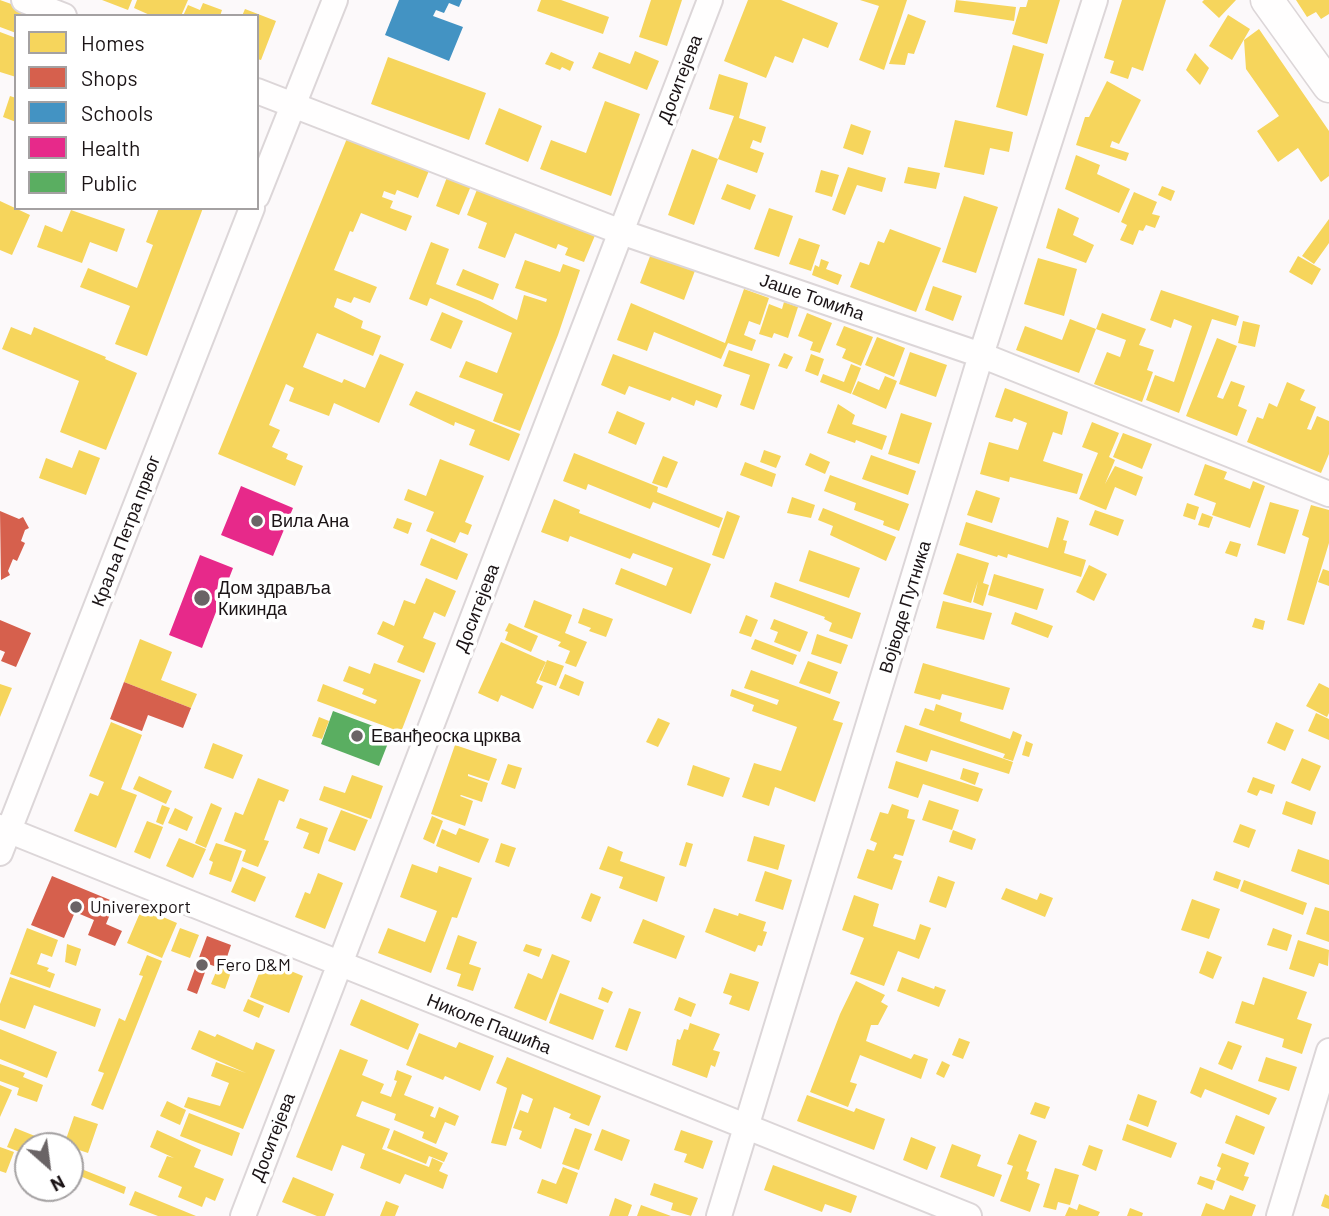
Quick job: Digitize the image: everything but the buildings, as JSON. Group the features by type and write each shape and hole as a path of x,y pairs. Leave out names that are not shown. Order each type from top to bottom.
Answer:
{"main road":[{"path":"1266,0 1329,86"}],"street":[{"path":"24,0 59,14"},
{"path":"259,191 335,0"},
{"name":"Доситејева","path":"243,1216 710,0"},
{"name":"Војводе Путника","path":"719,1216 981,355 1096,0"},
{"name":"Јаше Томића","path":"259,92 621,232 981,355 1329,494"},
{"name":"Краља Петра првог","path":"3,837 251,210"},
{"name":"Николе Пашића","path":"3,837 341,964 969,1216"},
{"path":"1279,1216 1329,1051"}],"place":[{"name":"Вила Ана","path":"257,521"},
{"name":"Дом здравља Кикинда","path":"202,598"},
{"name":"Еванђеоска црква","path":"357,736"},
{"name":"Univerexport","path":"76,907"},
{"name":"Fero D&M","path":"202,965"}]}
